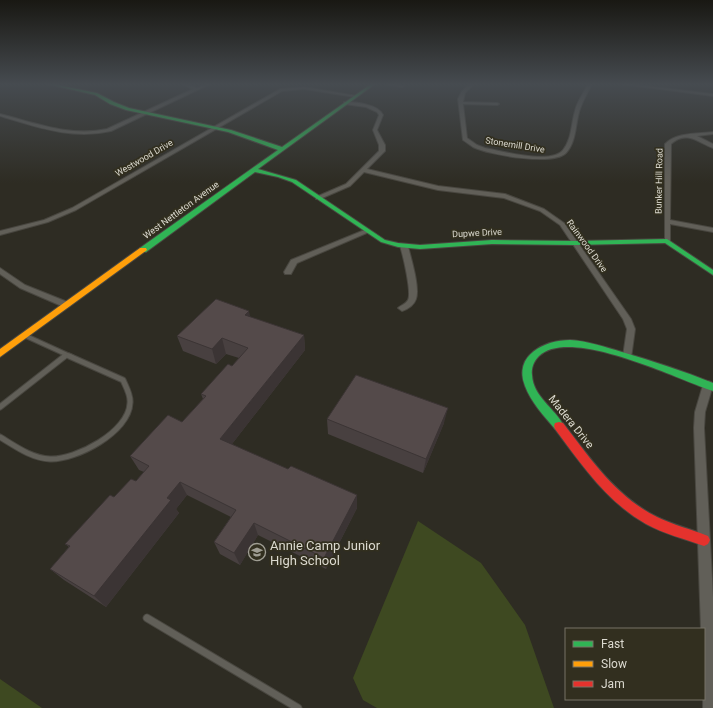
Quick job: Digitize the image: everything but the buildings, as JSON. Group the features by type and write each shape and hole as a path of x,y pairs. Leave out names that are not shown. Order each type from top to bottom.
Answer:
{"street":[{"path":"8,117 85,135 109,130 136,117"},
{"path":"167,117 243,136 281,149"},
{"name":"Westwood Drive","path":"0,233 46,220 74,209 233,117"},
{"name":"West Nettleton Avenue","path":"0,354 326,117"},
{"path":"318,198 348,185 382,151 382,145 375,130 380,117"},
{"name":"Stonemill Drive","path":"462,117 464,137 472,144 484,149 528,157 554,157 565,151 573,131 576,117"},
{"name":"Bunker Hill Road","path":"667,241 668,144 675,139 713,133"},
{"path":"693,136 713,146"},
{"name":"Dupwe Drive","path":"253,170 280,176 294,181 366,231 383,241 404,246 420,247 500,241 575,243 667,241"},
{"name":"Rainwood Drive","path":"363,170 438,188 488,193 516,199 535,206 551,215 562,224 627,319 631,328 628,356"},
{"path":"667,221 713,230"},
{"path":"288,272 294,262 366,231"},
{"path":"667,241 713,273"},
{"path":"402,308 411,302 413,298 411,279 404,246"},
{"path":"0,270 7,278 19,285 67,305"},
{"name":"Madera Drive","path":"704,540 652,521 624,503 606,486 534,395 528,382 527,370 530,360 535,354 545,347 570,343 585,344 668,368 710,386"},
{"path":"710,386 700,412 699,428 711,708"}],"lane":[{"path":"0,437 38,458 62,459 83,452 104,440 122,423 130,405 128,391 123,380 24,336"},
{"path":"0,407 66,355"},
{"path":"147,618 298,708"}],"green space":[{"path":"418,521 481,563 525,625 554,708 377,708 363,700 353,678"},
{"path":"0,679 42,708 0,708"}],"traffic: fast":[{"path":"165,117 229,131 281,149"},
{"path":"143,250 327,117"},
{"path":"253,170 280,176 294,181 383,241 398,245 420,247 492,242 575,243 667,241 713,273"},
{"path":"559,426 534,394 529,385 527,376 528,367 535,354 538,351 555,344 576,343 594,347 663,368 713,387"}],"traffic: slow":[{"path":"0,354 143,250"}],"traffic: jam":[{"path":"559,426 589,466 624,503 637,513 652,521 704,540"}],"place":[{"name":"Annie Camp Junior High School","path":"257,552"}]}
